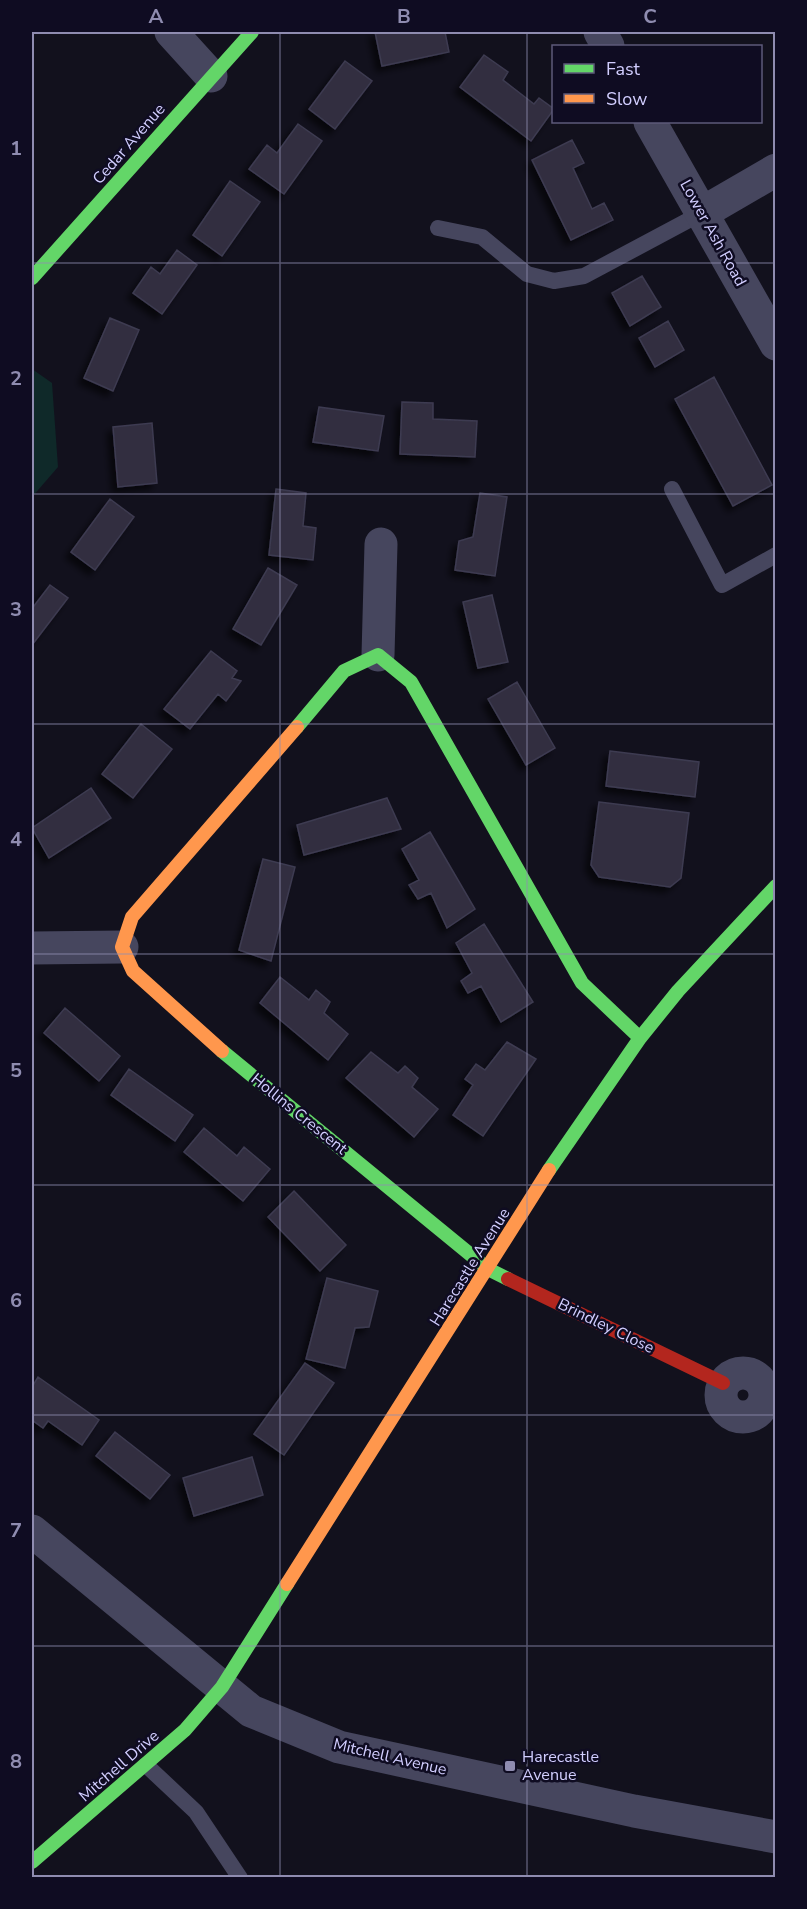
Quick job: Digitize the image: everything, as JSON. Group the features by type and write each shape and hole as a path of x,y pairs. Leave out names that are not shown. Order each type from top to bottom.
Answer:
{"street":[{"path":"171,32 211,76"},
{"name":"Cedar Avenue","path":"32,278 252,32"},
{"name":"Lower Ash Road","path":"651,123 776,344"},
{"path":"702,213 776,170"},
{"path":"378,655 381,544"},
{"path":"32,948 122,947 132,916 247,786 344,671 378,655"},
{"path":"378,655 411,682 582,983 640,1038"},
{"name":"Harecastle Avenue","path":"222,1688 568,1140 640,1038 678,991 776,886"},
{"name":"Hollins Crescent","path":"122,947 133,971 252,1077 488,1269"},
{"name":"Brindley Close","path":"488,1269 723,1383"},
{"name":"Mitchell Avenue","path":"32,1531 251,1711 339,1748 634,1811 776,1837"},
{"name":"Mitchell Drive","path":"32,1862 185,1730 222,1688"}],"lane":[{"path":"438,228 482,237 527,274 554,281 585,276 702,213"},
{"path":"672,489 722,585 776,555"},
{"path":"146,1765 196,1812 240,1878"}],"green space":[{"path":"32,369 52,383 58,467 32,497"}],"building":[{"path":"375,32 445,32 449,52 382,66"},
{"path":"484,55 508,72 503,80 534,104 539,98 552,108 552,112 531,141 460,87"},
{"path":"345,61 372,81 335,129 309,109"},
{"path":"298,124 322,141 284,194 249,169 267,145 277,153"},
{"path":"572,140 584,163 573,168 592,209 604,203 613,220 571,240 532,160"},
{"path":"230,181 260,202 222,256 193,235"},
{"path":"177,250 197,265 162,314 133,293 151,267 160,274"},
{"path":"642,276 661,307 630,326 612,293"},
{"path":"110,318 139,330 113,391 84,378"},
{"path":"668,321 684,350 655,367 639,338"},
{"path":"714,377 772,485 733,506 675,399"},
{"path":"402,402 433,403 433,419 477,421 475,457 400,454"},
{"path":"319,407 384,416 378,451 313,442"},
{"path":"152,423 157,483 118,487 113,427"},
{"path":"276,489 306,493 303,526 316,528 313,560 269,555"},
{"path":"480,493 507,497 495,576 455,570 459,541 473,537"},
{"path":"110,499 134,517 95,570 71,552"},
{"path":"268,568 297,585 261,645 233,629"},
{"path":"50,585 68,598 32,645 32,604 34,606"},
{"path":"492,595 508,662 478,668 463,602"},
{"path":"211,651 237,671 232,678 241,681 226,701 218,694 190,729 164,709"},
{"path":"517,682 555,748 526,765 488,699"},
{"path":"141,724 172,749 133,798 102,774"},
{"path":"610,751 699,762 695,797 606,786"},
{"path":"91,788 111,818 49,858 32,828"},
{"path":"387,798 401,829 304,855 297,825"},
{"path":"599,802 689,813 681,878 670,887 599,877 591,865"},
{"path":"430,832 475,909 447,928 431,893 418,899 409,885 419,880 402,849"},
{"path":"263,859 295,867 271,961 239,950"},
{"path":"484,924 533,1002 501,1022 481,986 468,993 461,981 472,973 456,943"},
{"path":"280,977 309,1000 316,990 330,1002 324,1013 348,1034 328,1060 260,1003"},
{"path":"65,1008 120,1056 99,1081 44,1033"},
{"path":"507,1042 536,1059 483,1136 453,1115 473,1085 465,1079 476,1064 485,1070"},
{"path":"371,1052 398,1073 405,1066 418,1078 412,1087 438,1109 414,1137 346,1078"},
{"path":"129,1069 193,1115 175,1141 111,1095"},
{"path":"204,1128 237,1156 244,1147 270,1169 243,1201 184,1152"},
{"path":"294,1191 346,1245 320,1271 268,1217"},
{"path":"327,1278 378,1291 369,1327 355,1328 345,1368 306,1359"},
{"path":"305,1363 334,1383 284,1455 254,1434"},
{"path":"38,1377 99,1420 82,1445 48,1421 43,1428 32,1420 32,1387"},
{"path":"115,1432 170,1475 150,1499 96,1456"},
{"path":"252,1457 263,1495 194,1516 183,1478"}],"traffic: fast":[{"path":"32,278 252,32"},
{"path":"297,727 344,671 378,655 411,682 582,983 640,1038"},
{"path":"549,1170 640,1038 678,991 776,886"},
{"path":"222,1051 488,1269 508,1279"},
{"path":"32,1862 185,1730 222,1687 287,1584"}],"traffic: slow":[{"path":"222,1051 133,971 122,947 132,917 297,727"},
{"path":"287,1584 549,1170"}],"traffic: jam":[{"path":"508,1279 723,1383"}],"place":[{"name":"Harecastle Avenue","path":"510,1766"}]}
